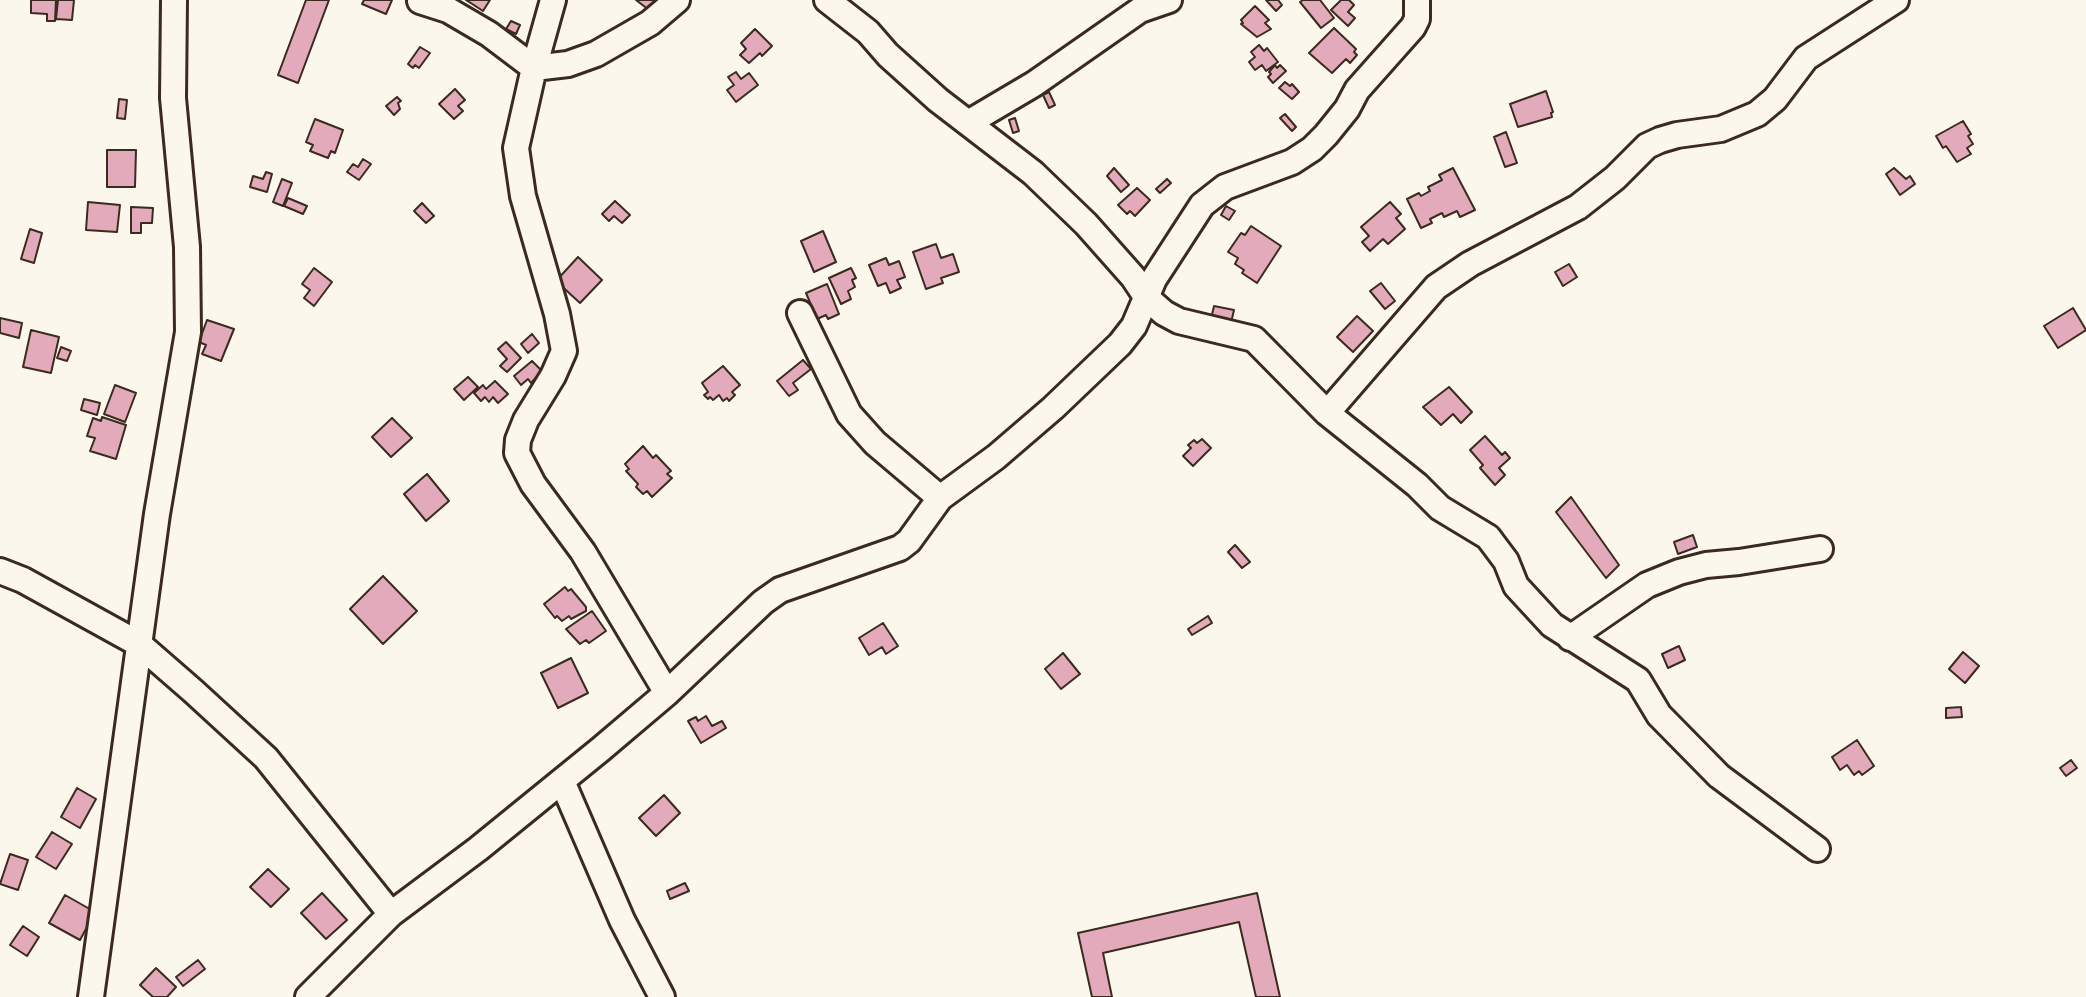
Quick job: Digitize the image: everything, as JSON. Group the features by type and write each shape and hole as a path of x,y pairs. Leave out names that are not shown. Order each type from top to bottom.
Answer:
{"street":[{"path":"91,997 157,514 188,332 187,247 173,98 174,0"},
{"path":"553,0 516,148 523,196 565,351 526,420 518,440 517,453 533,484 583,552 667,693"},
{"path":"420,1 448,10 489,34 534,68 568,65 596,54 650,23 677,0"},
{"path":"827,0 868,32 914,80 1033,173 1077,216 1133,277 1147,298 1164,313 1180,321 1254,340 1327,413 1417,485 1440,508 1488,537 1506,561 1516,586 1552,625 1638,680 1659,715 1718,776 1817,849"},
{"path":"968,123 1034,84 1140,10 1169,0"},
{"path":"307,997 391,914 478,849 562,781 667,693 742,620 780,590 900,548 909,541 940,498 996,457 1053,408 1120,344 1134,326 1154,279 1202,205 1225,187 1292,162 1312,149 1326,135 1347,109 1357,90 1413,27 1417,19 1417,0"},
{"path":"1327,413 1436,287 1470,264 1578,207 1615,178 1647,146 1677,135 1721,129 1757,114 1775,99 1805,58 1896,0"},
{"path":"800,313 849,414 875,443 940,498"},
{"path":"1570,638 1647,585 1679,572 1706,565 1820,549"},
{"path":"0,571 23,580 139,645 266,758 391,914"},
{"path":"562,781 622,920 662,997"}],"building":[{"path":"31,0 56,0 55,21 47,21 47,14 31,13"},
{"path":"58,0 74,0 72,20 56,19"},
{"path":"306,0 329,0 298,83 278,75"},
{"path":"364,0 392,0 386,14 362,4"},
{"path":"466,0 490,0 483,11"},
{"path":"636,0 656,0 649,10"},
{"path":"1266,0 1278,0 1282,5 1276,11"},
{"path":"1320,0 1334,18 1321,28 1300,2"},
{"path":"1341,0 1349,0 1354,5 1348,12 1355,18 1348,26 1331,10"},
{"path":"1255,6 1269,20 1265,23 1271,29 1257,37 1241,24 1241,20"},
{"path":"511,21 520,25 516,34 506,29"},
{"path":"1334,28 1356,49 1354,52 1357,55 1350,63 1346,59 1332,73 1309,53"},
{"path":"755,29 772,46 749,63 740,55 746,49 741,43"},
{"path":"1259,45 1264,51 1267,48 1278,62 1266,71 1262,65 1255,70 1249,62 1255,57 1251,52"},
{"path":"420,47 430,53 419,68 415,65 413,68 408,64"},
{"path":"1275,65 1277,68 1280,65 1286,71 1273,83 1268,77"},
{"path":"736,72 741,79 749,73 758,85 736,102 727,90 734,85 728,77"},
{"path":"1285,82 1290,86 1292,84 1299,92 1292,99 1279,88"},
{"path":"455,89 465,100 458,106 463,111 454,119 439,104"},
{"path":"1546,91 1552,117 1518,127 1510,104"},
{"path":"1049,92 1055,105 1049,108 1043,95"},
{"path":"397,97 401,101 398,103 400,109 394,115 386,106"},
{"path":"119,99 127,100 125,119 117,118"},
{"path":"1285,114 1296,127 1292,131 1280,118"},
{"path":"1015,118 1019,131 1013,133 1009,120"},
{"path":"315,119 343,130 335,153 331,151 328,158 310,151 313,145 306,142"},
{"path":"1963,121 1971,134 1968,136 1973,144 1967,148 1971,154 1957,162 1936,136"},
{"path":"1506,132 1517,163 1505,167 1494,137"},
{"path":"107,150 136,150 135,187 107,187"},
{"path":"363,159 371,164 359,180 347,172 353,164 358,167"},
{"path":"1114,168 1129,185 1121,192 1107,176"},
{"path":"1453,168 1475,210 1460,217 1457,211 1444,217 1442,213 1430,219 1432,223 1421,228 1407,199 1430,191 1428,187 1442,180 1439,175"},
{"path":"1894,168 1906,179 1910,176 1915,184 1900,195 1886,174"},
{"path":"266,172 272,174 267,192 250,187 253,176 263,179"},
{"path":"282,179 292,183 283,206 273,202"},
{"path":"1167,179 1171,183 1160,193 1156,189"},
{"path":"1137,188 1150,200 1135,216 1130,211 1127,214 1118,205"},
{"path":"288,198 307,206 303,214 284,206"},
{"path":"615,201 630,215 622,223 614,216 609,221 602,214"},
{"path":"88,202 120,205 117,232 86,230"},
{"path":"1390,202 1401,214 1396,218 1405,229 1388,244 1383,239 1370,251 1362,242 1369,236 1361,227"},
{"path":"422,203 434,216 426,223 414,211"},
{"path":"1226,206 1235,211 1229,220 1221,215"},
{"path":"131,207 153,208 152,223 141,223 141,233 131,233"},
{"path":"1251,226 1281,246 1257,283 1242,273 1244,270 1235,264 1238,258 1228,252 1241,233 1245,235"},
{"path":"30,229 42,233 34,263 21,259"},
{"path":"823,231 836,262 814,272 801,241"},
{"path":"936,244 941,258 953,254 959,272 941,278 943,283 926,289 913,252"},
{"path":"578,257 602,280 580,303 556,281"},
{"path":"886,258 889,265 899,261 905,277 897,280 901,288 890,293 886,283 878,286 869,265"},
{"path":"1569,264 1577,277 1563,286 1555,272"},
{"path":"314,268 332,282 314,306 304,298 310,290 302,284"},
{"path":"851,268 856,278 852,280 855,287 848,291 851,299 841,304 829,278"},
{"path":"1381,283 1395,301 1385,309 1370,291"},
{"path":"827,284 839,314 828,319 826,315 817,319 806,293"},
{"path":"1214,306 1234,310 1231,323 1211,319"},
{"path":"2073,308 2086,330 2058,348 2044,326"},
{"path":"1357,316 1373,331 1353,352 1337,337"},
{"path":"0,318 22,323 19,338 0,333"},
{"path":"207,320 234,329 221,361 202,354 206,345 199,342"},
{"path":"31,330 59,337 51,373 23,367"},
{"path":"532,334 539,343 528,353 521,344"},
{"path":"506,342 521,358 507,372 500,366 507,359 498,349"},
{"path":"61,347 71,351 67,361 57,358"},
{"path":"803,360 811,369 793,383 798,390 789,396 777,381"},
{"path":"532,361 542,371 531,383 528,379 521,385 514,376"},
{"path":"723,366 740,385 732,392 735,395 729,401 727,398 723,401 719,395 713,400 710,397 708,399 704,395 708,392 702,383"},
{"path":"468,377 478,387 464,400 454,389"},
{"path":"495,381 508,394 498,403 493,397 489,402 485,397 481,401 474,393 483,385 486,389"},
{"path":"115,385 136,393 125,422 104,414"},
{"path":"1449,387 1472,412 1461,423 1453,414 1441,425 1423,407"},
{"path":"84,399 100,403 97,415 81,410"},
{"path":"102,417 126,425 116,459 90,451 95,438 87,436 93,418 101,421"},
{"path":"392,418 412,438 391,457 372,437"},
{"path":"1485,436 1502,455 1505,452 1510,458 1499,468 1505,475 1495,485 1480,468 1483,465 1470,450"},
{"path":"1202,439 1211,448 1193,466 1183,456 1191,448 1188,445 1194,440 1197,443"},
{"path":"643,446 653,458 656,455 671,471 667,474 672,478 652,497 647,491 643,494 636,487 638,484 626,471 629,469 625,464"},
{"path":"427,474 449,501 426,521 404,494"},
{"path":"1571,497 1619,565 1606,578 1556,512"},
{"path":"1693,535 1697,547 1678,554 1674,542"},
{"path":"1235,545 1250,562 1242,568 1228,552"},
{"path":"383,576 417,611 383,644 350,609"},
{"path":"565,587 568,591 571,589 586,607 586,611 562,621 557,616 555,618 544,604"},
{"path":"592,611 606,631 589,643 586,640 580,644 566,629"},
{"path":"1208,616 1212,623 1192,635 1188,629"},
{"path":"883,623 898,646 886,654 882,647 869,655 859,638"},
{"path":"1679,646 1685,660 1668,668 1662,654"},
{"path":"1963,652 1979,666 1965,683 1949,669"},
{"path":"1063,653 1080,674 1061,689 1045,669"},
{"path":"571,658 588,693 558,708 541,673"},
{"path":"1961,707 1962,717 1946,718 1946,708"},
{"path":"706,716 712,726 722,721 726,728 701,743 688,721 696,717 698,721"},
{"path":"1857,740 1874,766 1862,775 1859,771 1854,775 1847,765 1840,770 1832,757"},
{"path":"2071,760 2077,768 2066,776 2060,768"},
{"path":"77,788 96,799 80,828 61,817"},
{"path":"664,795 680,813 656,836 639,818"},
{"path":"52,832 72,844 56,869 36,857"},
{"path":"10,854 28,860 18,890 0,884"},
{"path":"268,869 289,889 271,907 250,887"},
{"path":"685,883 689,891 670,899 667,891"},
{"path":"322,893 347,920 326,939 301,913"},
{"path":"1257,893 1280,997 1256,997 1239,922 1103,953 1112,997 1092,997 1078,933"},
{"path":"65,895 95,912 80,940 49,923"},
{"path":"23,926 39,937 27,956 10,945"},
{"path":"198,960 205,969 183,986 176,977"},
{"path":"156,968 176,987 167,997 153,997 140,985"}]}
